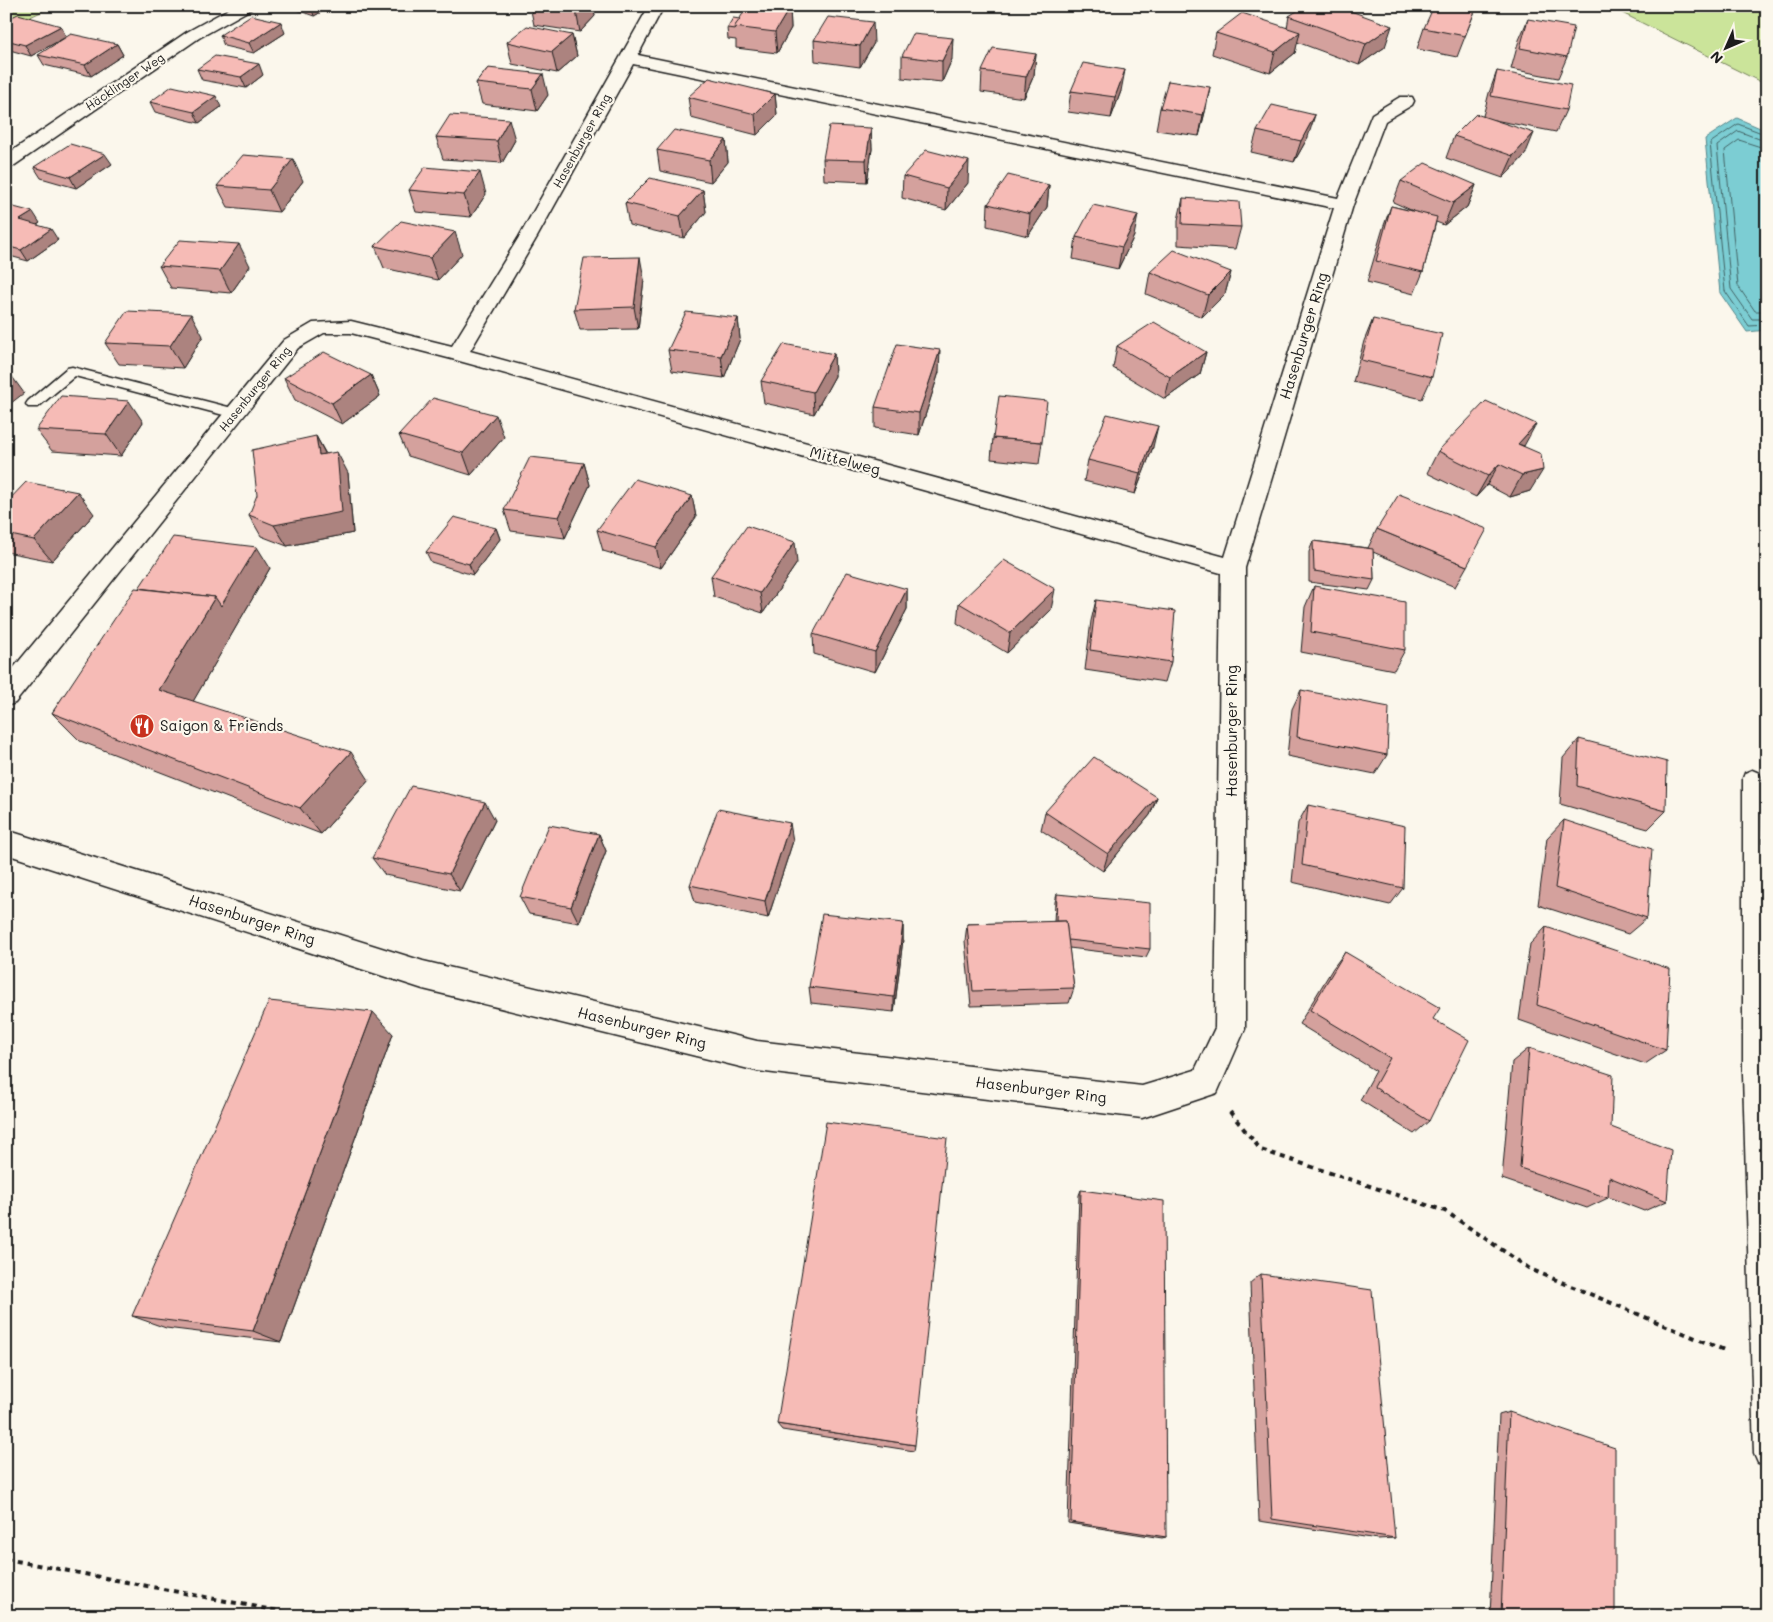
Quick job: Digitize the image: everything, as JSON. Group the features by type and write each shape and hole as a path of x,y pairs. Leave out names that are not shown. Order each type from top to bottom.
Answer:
{"street":[{"name":"Häcklinger Weg","path":"6,163 193,35 246,6"},
{"name":"Hasenburger Ring","path":"6,696 290,344 320,327 351,327 458,354 528,236 658,6"},
{"path":"628,58 1344,204"},
{"name":"Hasenburger Ring","path":"6,842 423,975 757,1056 1142,1102 1206,1082 1230,1029 1233,568 1344,204 1378,118 1406,102"},
{"name":"Mittelweg","path":"458,354 1233,568"}],"lane":[{"path":"33,404 72,371 235,413"},
{"path":"1752,778 1754,1075 1762,1367 1767,1454"}],"path":[{"path":"1206,1082 1261,1150 1445,1211 1530,1270 1762,1367"},
{"path":"6,1559 304,1616"}],"green space":[{"path":"6,6 54,6 6,28"},
{"path":"1608,6 1767,6 1767,85"}],"water":[{"path":"1737,118 1767,131 1767,330 1747,332 1720,293 1705,139"}],"building":[{"path":"545,6 580,6 576,11"},
{"path":"748,6 790,7 775,32 734,27"},
{"path":"1305,6 1337,6 1392,26 1366,44 1289,16"},
{"path":"1434,6 1477,6 1465,36 1424,28"},
{"path":"1242,13 1300,32 1275,52 1216,33"},
{"path":"18,14 61,26 25,45 6,40 6,20"},
{"path":"251,15 281,22 249,43 220,35"},
{"path":"828,17 873,22 860,46 814,40"},
{"path":"733,18 740,19 734,27 735,29 727,28"},
{"path":"1528,19 1574,27 1567,57 1520,48"},
{"path":"527,26 572,35 552,52 507,42"},
{"path":"71,34 117,44 85,65 38,55"},
{"path":"913,34 953,38 942,61 902,56"},
{"path":"993,48 1036,54 1026,77 982,71"},
{"path":"215,56 259,64 241,77 197,69"},
{"path":"1083,63 1125,70 1115,97 1071,91"},
{"path":"488,68 543,74 532,89 476,83"},
{"path":"1497,71 1571,85 1566,110 1491,96"},
{"path":"709,78 775,94 755,114 688,97"},
{"path":"1168,81 1210,87 1203,115 1160,108"},
{"path":"172,86 216,96 194,112 150,102"},
{"path":"1272,105 1315,115 1301,141 1257,131"},
{"path":"1476,114 1534,133 1513,156 1454,136"},
{"path":"450,115 509,119 497,141 436,137"},
{"path":"829,126 871,128 866,160 823,159"},
{"path":"674,130 726,140 709,160 657,150"},
{"path":"70,144 105,154 70,177 34,167"},
{"path":"926,150 969,161 947,188 903,176"},
{"path":"243,155 293,159 269,190 217,186"},
{"path":"1425,163 1476,185 1453,203 1401,181"},
{"path":"425,167 480,172 464,195 409,190"},
{"path":"1008,175 1049,185 1030,214 988,204"},
{"path":"650,178 703,190 680,216 625,203"},
{"path":"1183,198 1239,202 1241,227 1182,224"},
{"path":"6,205 33,212 20,220 51,229 21,250 6,246"},
{"path":"1093,205 1138,215 1122,247 1076,237"},
{"path":"1391,206 1437,217 1423,272 1376,261"},
{"path":"401,221 455,232 430,258 375,246"},
{"path":"180,240 239,244 220,271 159,266"},
{"path":"1174,250 1231,272 1208,295 1150,272"},
{"path":"640,257 634,307 574,309 584,258"},
{"path":"127,311 191,314 170,346 105,343"},
{"path":"686,312 738,318 721,356 668,350"},
{"path":"1373,319 1442,334 1432,377 1361,360"},
{"path":"1154,322 1206,352 1170,377 1117,346"},
{"path":"784,344 834,354 813,392 761,381"},
{"path":"897,344 940,350 919,413 875,407"},
{"path":"324,352 371,375 332,403 284,378"},
{"path":"61,396 129,401 106,434 36,430"},
{"path":"999,396 1047,401 1042,442 993,438"},
{"path":"433,398 496,415 463,453 399,435"},
{"path":"1486,401 1536,424 1518,444 1541,454 1543,470 1522,475 1499,464 1488,476 1438,451"},
{"path":"1107,414 1158,426 1140,473 1088,460"},
{"path":"316,436 319,455 337,452 342,512 274,525 249,515 257,495 252,450"},
{"path":"530,457 584,463 559,517 504,510"},
{"path":"635,479 692,496 656,547 597,530"},
{"path":"26,482 78,492 34,540 6,534 6,503"},
{"path":"1399,494 1487,529 1467,566 1377,529"},
{"path":"454,517 496,528 469,564 426,552"},
{"path":"747,526 795,542 760,593 711,576"},
{"path":"173,537 257,547 221,606 215,597 139,588"},
{"path":"1313,541 1373,549 1374,580 1314,571"},
{"path":"1004,560 1055,589 1010,633 959,603"},
{"path":"847,572 907,589 875,652 813,634"},
{"path":"1314,586 1405,602 1405,650 1311,632"},
{"path":"135,588 215,597 159,690 351,752 300,808 52,713"},
{"path":"1096,600 1175,611 1171,662 1090,650"},
{"path":"1301,690 1389,707 1387,755 1297,737"},
{"path":"1579,739 1667,762 1666,811 1577,786"},
{"path":"1094,757 1157,797 1108,854 1045,812"},
{"path":"411,786 485,802 449,874 372,858"},
{"path":"1308,805 1405,826 1403,888 1302,865"},
{"path":"718,809 790,823 765,901 690,885"},
{"path":"1564,820 1652,849 1647,918 1555,888"},
{"path":"549,825 599,834 571,907 520,897"},
{"path":"1057,894 1150,903 1150,949 1068,940 1066,921 1056,921"},
{"path":"822,914 903,923 894,997 809,987"},
{"path":"1066,921 1074,988 973,991 967,924"},
{"path":"1546,927 1670,969 1666,1050 1537,1005"},
{"path":"1345,952 1440,1008 1433,1019 1469,1040 1429,1121 1374,1087 1390,1058 1310,1010"},
{"path":"269,1001 373,1012 253,1331 132,1316"},
{"path":"1529,1048 1613,1075 1611,1127 1671,1150 1667,1201 1609,1177 1608,1198 1520,1168"},
{"path":"826,1122 947,1138 915,1445 777,1424"},
{"path":"1081,1190 1164,1201 1166,1537 1071,1522"},
{"path":"1261,1274 1372,1290 1395,1538 1272,1519"},
{"path":"1509,1412 1615,1448 1615,1616 1501,1616"}],"place":[{"name":"Saigon & Friends","path":"142,726"}]}
